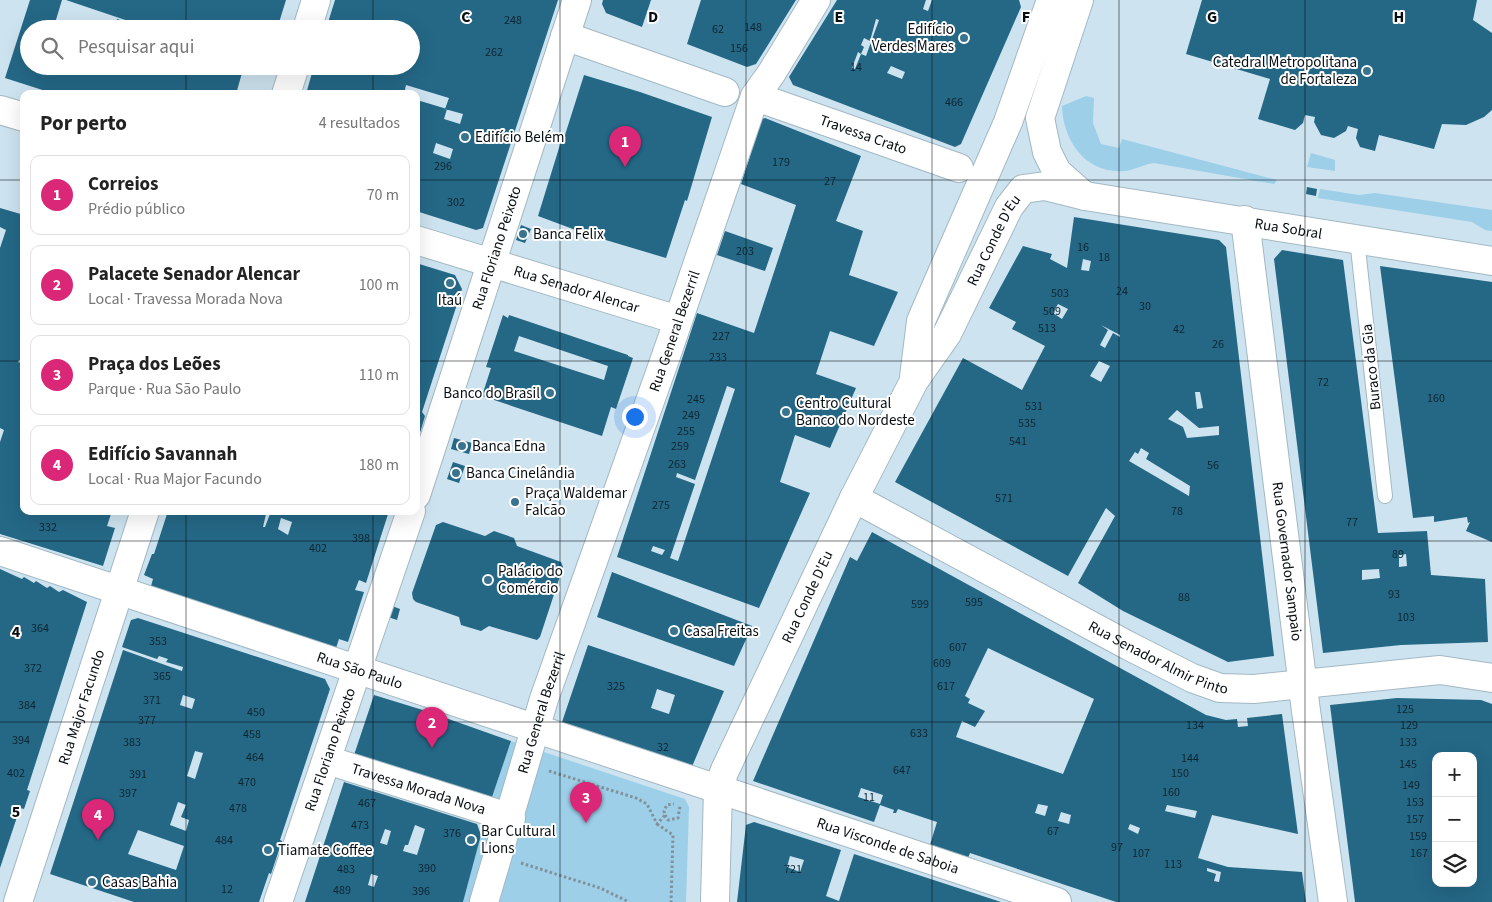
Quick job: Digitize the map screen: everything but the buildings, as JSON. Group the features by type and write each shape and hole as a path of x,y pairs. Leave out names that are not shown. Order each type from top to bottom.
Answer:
{"street":[{"path":"310,20 316,0"},
{"name":"Rua Floriano Peixoto","path":"420,484 577,0"},
{"name":"Rua General Bezerril","path":"484,902 511,818 535,728 678,320 754,96 771,74 816,0"},
{"name":"Rua Conde D'Eu","path":"914,381 921,321 1008,122 1051,0"},
{"path":"1079,0 1040,118 1047,152 1057,172 1068,184 1085,196"},
{"path":"565,36 724,92"},
{"path":"287,90 292,75"},
{"name":"Travessa Crato","path":"768,101 959,168"},
{"path":"0,110 20,117"},
{"name":"Rua Conde D'Eu","path":"718,789 741,734 854,498 914,381 947,334 1009,207 1023,189 1045,186 1085,196"},
{"name":"Rua Sobral","path":"1085,196 1245,220 1492,261"},
{"name":"Rua Governador Sampaio","path":"1245,220 1302,684 1333,902"},
{"name":"Rua Senador Alencar","path":"420,241 678,320"},
{"name":"Rua Senador Almir Pinto","path":"854,498 1192,678 1220,688 1254,690 1440,670 1492,678"},
{"name":"Rua Major Facundo","path":"18,902 144,515"},
{"name":"Rua Floriano Peixoto","path":"278,902 359,670 410,515"},
{"name":"Rua São Paulo","path":"0,551 718,789"},
{"name":"Travessa Morada Nova","path":"328,760 511,818"},
{"path":"715,902 718,789"},
{"name":"Rua Visconde de Saboia","path":"718,789 1058,902"},
{"path":"28,874 24,888 28,902"}],"lane":[{"name":"Buraco da Gia","path":"1357,238 1386,496"}],"path":[{"path":"526,764 636,798 647,804 657,824 673,835 671,902"},
{"path":"667,805 680,806 678,818 668,820 665,816 664,811 667,805"},
{"path":"657,824 665,816"},
{"path":"499,856 600,888 629,902"}],"shaded area":[{"path":"1086,96 1094,98 1093,123 1101,144 1119,148 1122,139 1277,180 1274,184 1154,163 1124,171 1110,171 1098,167 1079,153 1072,143 1063,119 1062,106"},
{"path":"1311,153 1335,160 1335,171 1307,167"},
{"path":"1320,189 1359,195 1375,193 1492,210 1492,231 1485,230 1472,222 1318,198"},
{"path":"511,741 685,799 689,807 686,902 463,902 487,811"}],"place":[{"name":"Edifício Verdes Mares","path":"964,38"},
{"name":"Catedral Metropolitana de Fortaleza","path":"1367,71"},
{"name":"Edifício Belém","path":"465,137"},
{"name":"Correios","path":"625,167"},
{"name":"Banca Felix","path":"523,234"},
{"name":"Itaú","path":"450,283"},
{"name":"Banco do Brasil","path":"550,393"},
{"name":"Centro Cultural Banco do Nordeste","path":"786,412"},
{"name":"Banca Edna","path":"462,446"},
{"name":"Banca Cinelândia","path":"456,473"},
{"name":"Praça Waldemar Falcão","path":"515,502"},
{"name":"Palácio do Comércio","path":"488,580"},
{"name":"Casa Freitas","path":"674,631"},
{"name":"Palacete Senador Alencar","path":"432,748"},
{"name":"Praça dos Leões","path":"586,823"},
{"name":"Edifício Savannah","path":"98,840"},
{"name":"Bar Cultural Lions","path":"471,840"},
{"name":"Tiamate Coffee","path":"268,850"},
{"name":"Casas Bahia","path":"92,882"}]}
